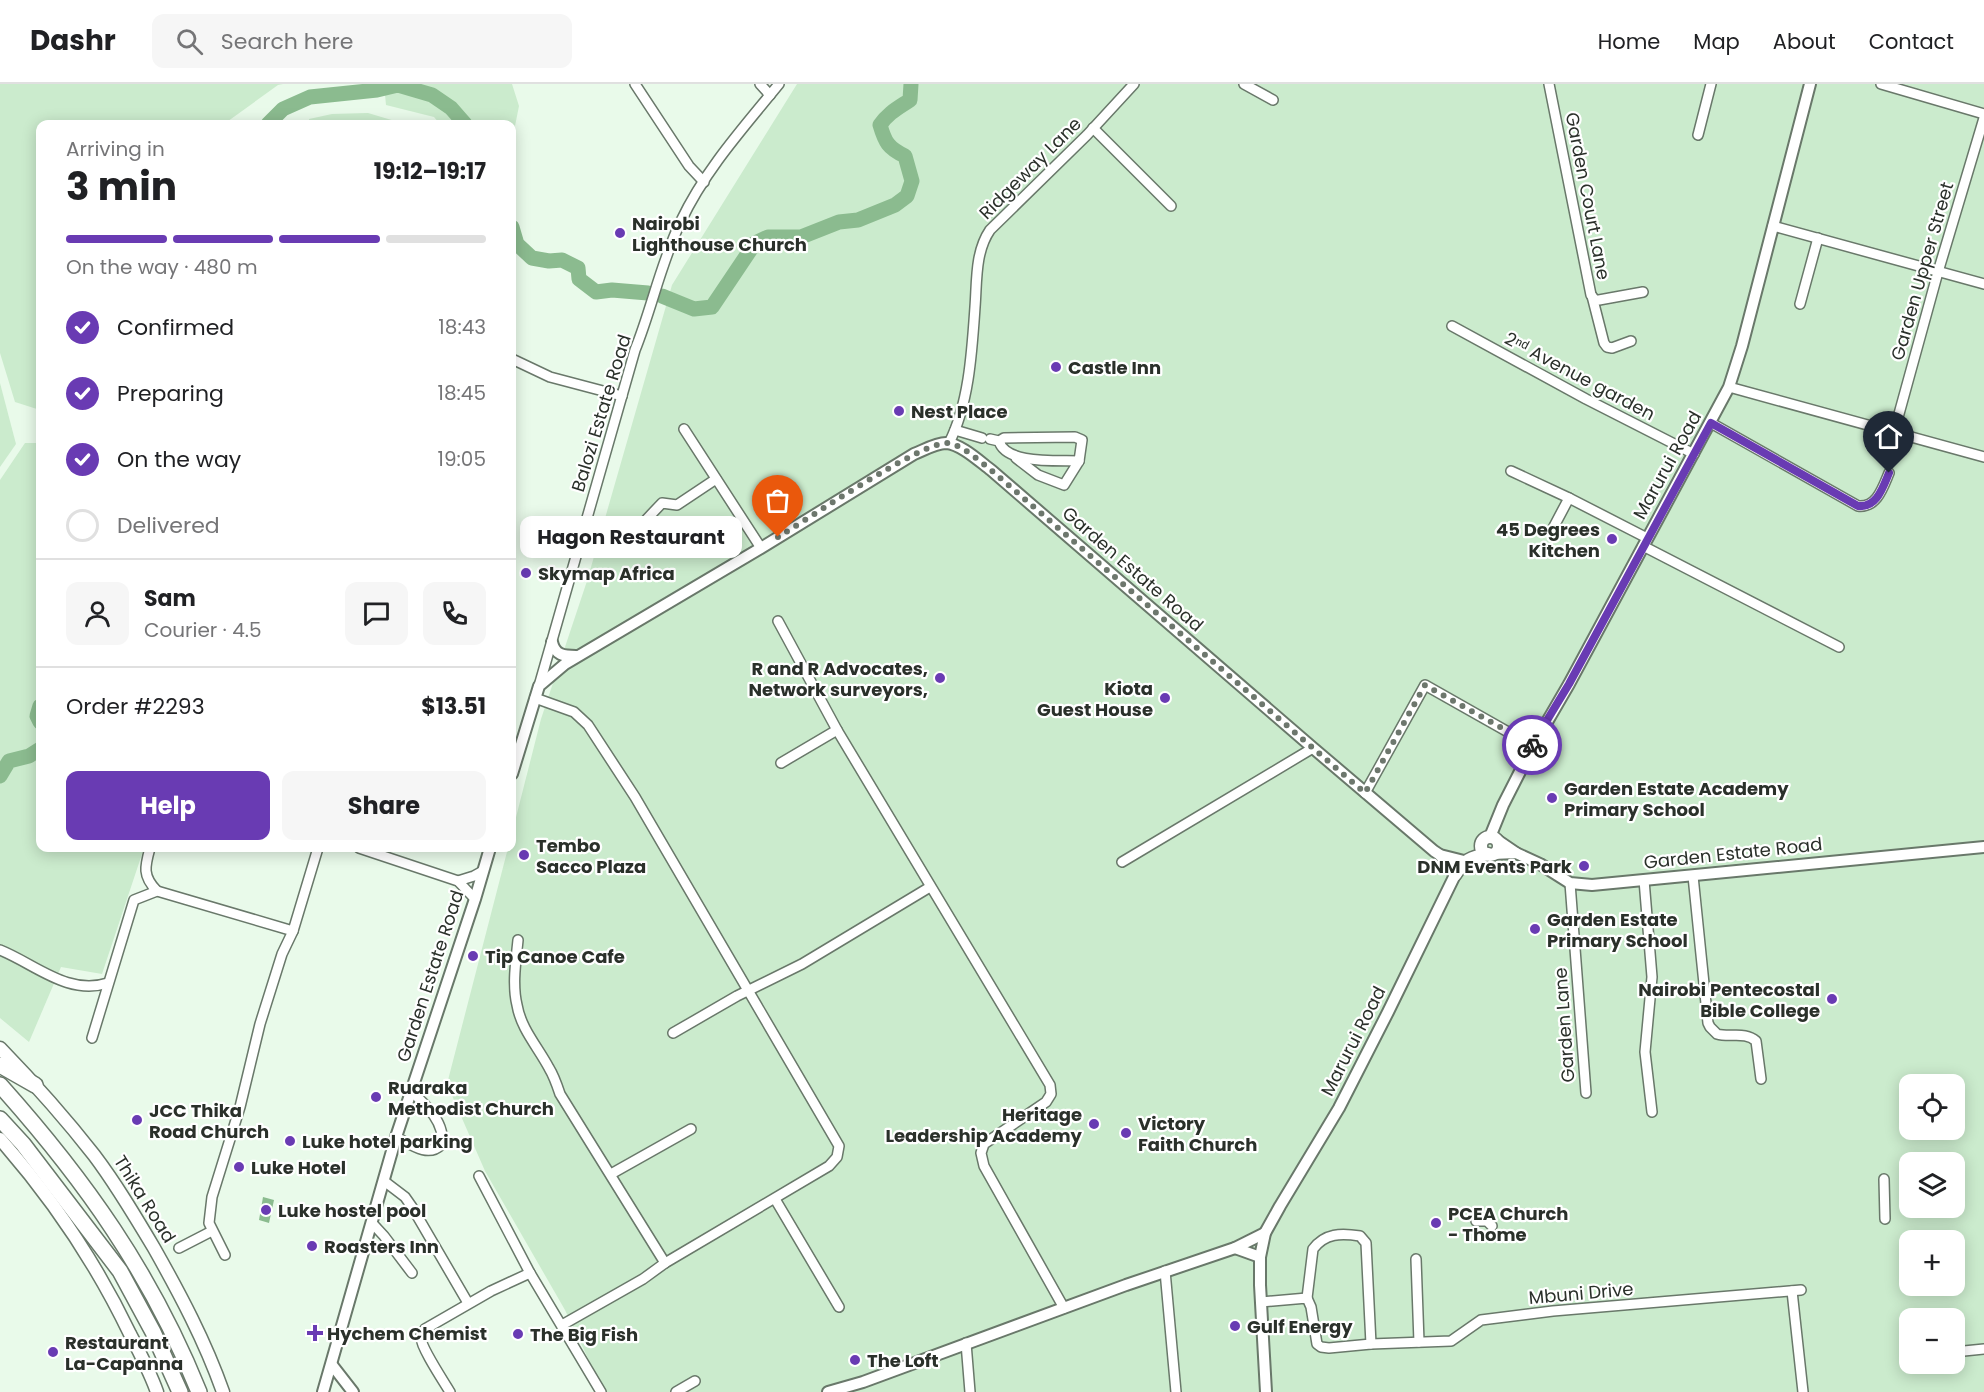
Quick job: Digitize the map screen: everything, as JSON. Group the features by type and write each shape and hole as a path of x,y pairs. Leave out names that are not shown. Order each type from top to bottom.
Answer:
{"highway":[{"path":"0,1065 35,1085"},
{"path":"0,1084 85,1186 132,1256 168,1323 199,1392"},
{"path":"0,1119 23,1144 120,1271 153,1332 180,1392"}],"main road":[{"path":"1490,840 1482,849 1490,854"},
{"name":"Marurui Road","path":"1455,875 1467,860 1490,840"},
{"name":"Garden Estate Road","path":"1467,860 1490,854"},
{"name":"Thika Road","path":"0,1048 35,1085 95,1157 139,1222 189,1311 223,1392"},
{"path":"0,1139 37,1183 79,1244 119,1312 157,1392"}],"street":[{"path":"635,84 689,166 704,182"},
{"path":"760,84 770,95"},
{"name":"Balozi Estate Road","path":"539,686 635,350 647,323 663,268 680,222 727,147 779,84"},
{"name":"Ridgeway Lane","path":"949,443 962,407 967,381 980,257 985,238 990,230 1134,84"},
{"path":"1244,84 1273,100"},
{"name":"Garden Court Lane","path":"1550,84 1592,296 1599,300 1643,292"},
{"path":"1698,135 1711,84"},
{"name":"Marurui Road","path":"1490,840 1503,805 1533,746 1569,684 1729,387 1810,84"},
{"path":"1881,84 1984,116"},
{"name":"Garden Upper Street","path":"1894,432 1984,116"},
{"path":"1093,128 1171,206"},
{"path":"1773,226 1984,284"},
{"path":"1800,304 1818,238"},
{"path":"1592,296 1607,347 1612,348 1631,341"},
{"name":"2ⁿᵈ Avenue garden","path":"1452,326 1586,399 1694,454"},
{"path":"516,361 550,377 622,396"},
{"path":"1729,387 1984,457"},
{"path":"1711,423 1858,506 1867,506 1875,500 1889,473"},
{"path":"684,429 760,548"},
{"path":"955,430 990,439 1075,437 1082,440 1079,461 1064,485 1038,475 990,439"},
{"path":"516,761 539,686 577,656 914,454 949,443"},
{"name":"Garden Estate Road","path":"949,443 991,470 1440,855 1467,860"},
{"path":"1016,458 1079,461"},
{"path":"1511,471 1569,498 1645,542 1839,647"},
{"path":"645,521 662,503 677,505 716,479"},
{"path":"1551,532 1569,498"},
{"path":"778,621 837,730 1050,1085 1051,1094 1046,1102 984,1144 982,1161 1064,1308"},
{"path":"552,642 556,652 561,655 577,656"},
{"path":"1365,793 1425,685 1533,746"},
{"path":"535,698 574,712 588,725 635,797 839,1146 834,1162 776,1199 665,1263 643,1279 562,1325"},
{"path":"781,763 837,730"},
{"path":"1122,862 1313,748"},
{"path":"1490,840 1516,853"},
{"name":"Garden Estate Road","path":"1490,854 1516,853 1540,864 1570,883 1607,885 1984,847"},
{"path":"149,852 144,871 150,884 157,891 293,931"},
{"path":"225,1255 208,1223 212,1197 240,1107 260,1024 282,954 293,931 317,852"},
{"path":"371,852 458,881 475,899"},
{"name":"Garden Estate Road","path":"323,1392 396,1137 489,852"},
{"path":"1440,855 1455,875"},
{"path":"458,881 483,871"},
{"name":"Marurui Road","path":"1266,1392 1260,1257 1265,1233 1339,1108 1455,875"},
{"path":"1693,876 1708,1023 1717,1034 1743,1035 1756,1041 1761,1079"},
{"path":"1644,880 1652,977 1645,1052 1652,1113"},
{"name":"Garden Lane","path":"1570,883 1586,1093"},
{"path":"673,1033 737,996 802,964 930,887"},
{"path":"92,1038 134,900 157,891"},
{"path":"518,940 515,979 517,1006 528,1034 550,1069 560,1094 665,1263"},
{"path":"0,950 74,985 88,988 108,983"},
{"path":"396,1137 425,1150 432,1151 441,1145 442,1136 432,1113 411,1091"},
{"path":"611,1174 691,1129"},
{"path":"479,1176 530,1272 601,1392"},
{"path":"1884,1179 1885,1219"},
{"path":"384,1181 405,1197 412,1207 468,1303"},
{"path":"776,1199 839,1307"},
{"path":"1476,1221 1487,1221 1492,1226"},
{"path":"372,1223 412,1273"},
{"path":"179,1248 212,1231"},
{"path":"828,1392 863,1382 1165,1271 1235,1248 1265,1233"},
{"path":"1261,1302 1307,1298 1313,1250 1317,1243 1323,1239 1340,1235 1360,1236 1366,1243 1371,1344"},
{"path":"1235,1248 1260,1257"},
{"path":"1416,1259 1419,1342"},
{"path":"1165,1271 1176,1392"},
{"path":"450,1392 420,1339 421,1334 425,1329 468,1303 530,1272"},
{"name":"Mbuni Drive","path":"1307,1298 1311,1307 1317,1344 1329,1348 1451,1341 1481,1320 1553,1311 1796,1291 1803,1392"},
{"path":"966,1343 970,1392"},
{"path":"1965,1351 1984,1349"},
{"path":"332,1365 353,1392"},
{"path":"676,1392 695,1382"}],"shaded area":[{"path":"0,84 283,84 278,85 230,120 36,120 36,409 15,402 0,353"},
{"path":"384,84 512,84 519,106 516,121 437,120 434,117 386,105"},
{"path":"797,84 1984,84 1984,1392 604,1392 565,1310 485,1171 447,1084 507,852 516,852 516,817 541,719 587,581 672,285"},
{"path":"368,113 392,120 309,120 332,114"},
{"path":"0,383 16,444 0,467"},
{"path":"25,443 36,443 36,852 143,852 102,974 61,967 29,1042 0,1018 0,480"},
{"name":"Luke hostel pool","path":"263,1197 274,1200 269,1223 259,1220"}],"waterway":[{"path":"662,296 694,309 712,307 755,243 768,237 801,237 839,222 858,220 895,205 907,196 912,181 905,156 888,144 880,125 890,114 910,100 911,84"},
{"path":"272,120 283,109 310,97 377,90 398,85 432,95 451,108 462,120"},
{"path":"516,241 532,258 549,261 562,260 578,268 579,279 596,292 612,290 648,293"},
{"path":"0,776 9,761 29,756 36,752"}],"way so far":[{"path":"778,537 914,454 949,443 976,458 991,470 1365,793 1425,685 1532,745"}],"place":[{"name":"Nairobi Lighthouse Church","path":"620,233"},
{"name":"Castle Inn","path":"1056,367"},
{"name":"Nest Place","path":"899,411"},
{"name":"Hagon Restaurant","path":"778,537"},
{"name":"45 Degrees Kitchen","path":"1612,539"},
{"name":"Skymap Africa","path":"526,573"},
{"name":"R and R Advocates, Network surveyors,","path":"940,678"},
{"name":"Kiota Guest House","path":"1165,698"},
{"name":"Garden Estate Academy Primary School","path":"1552,798"},
{"name":"Tembo Sacco Plaza","path":"524,855"},
{"name":"DNM Events Park","path":"1584,866"},
{"name":"Garden Estate Primary School","path":"1535,929"},
{"name":"Tip Canoe Cafe","path":"473,956"},
{"name":"Nairobi Pentecostal Bible College","path":"1832,999"},
{"name":"Ruaraka Methodist Church","path":"376,1097"},
{"name":"JCC Thika Road Church","path":"137,1120"},
{"name":"Heritage Leadership Academy","path":"1094,1124"},
{"name":"Victory Faith Church","path":"1126,1133"},
{"name":"Luke hotel parking","path":"290,1141"},
{"name":"Luke Hotel","path":"239,1167"},
{"name":"Luke hostel pool","path":"266,1210"},
{"name":"PCEA Church - Thome","path":"1436,1223"},
{"name":"Roasters Inn","path":"312,1246"},
{"name":"Gulf Energy","path":"1235,1326"},
{"name":"Hychem Chemist","path":"315,1333"},
{"name":"The Big Fish","path":"518,1334"},
{"name":"Restaurant La-Capanna","path":"53,1352"},
{"name":"The Loft","path":"855,1360"}],"route":[{"path":"1532,745 1569,684 1711,423 1858,506 1867,506 1875,500 1889,473"}]}
